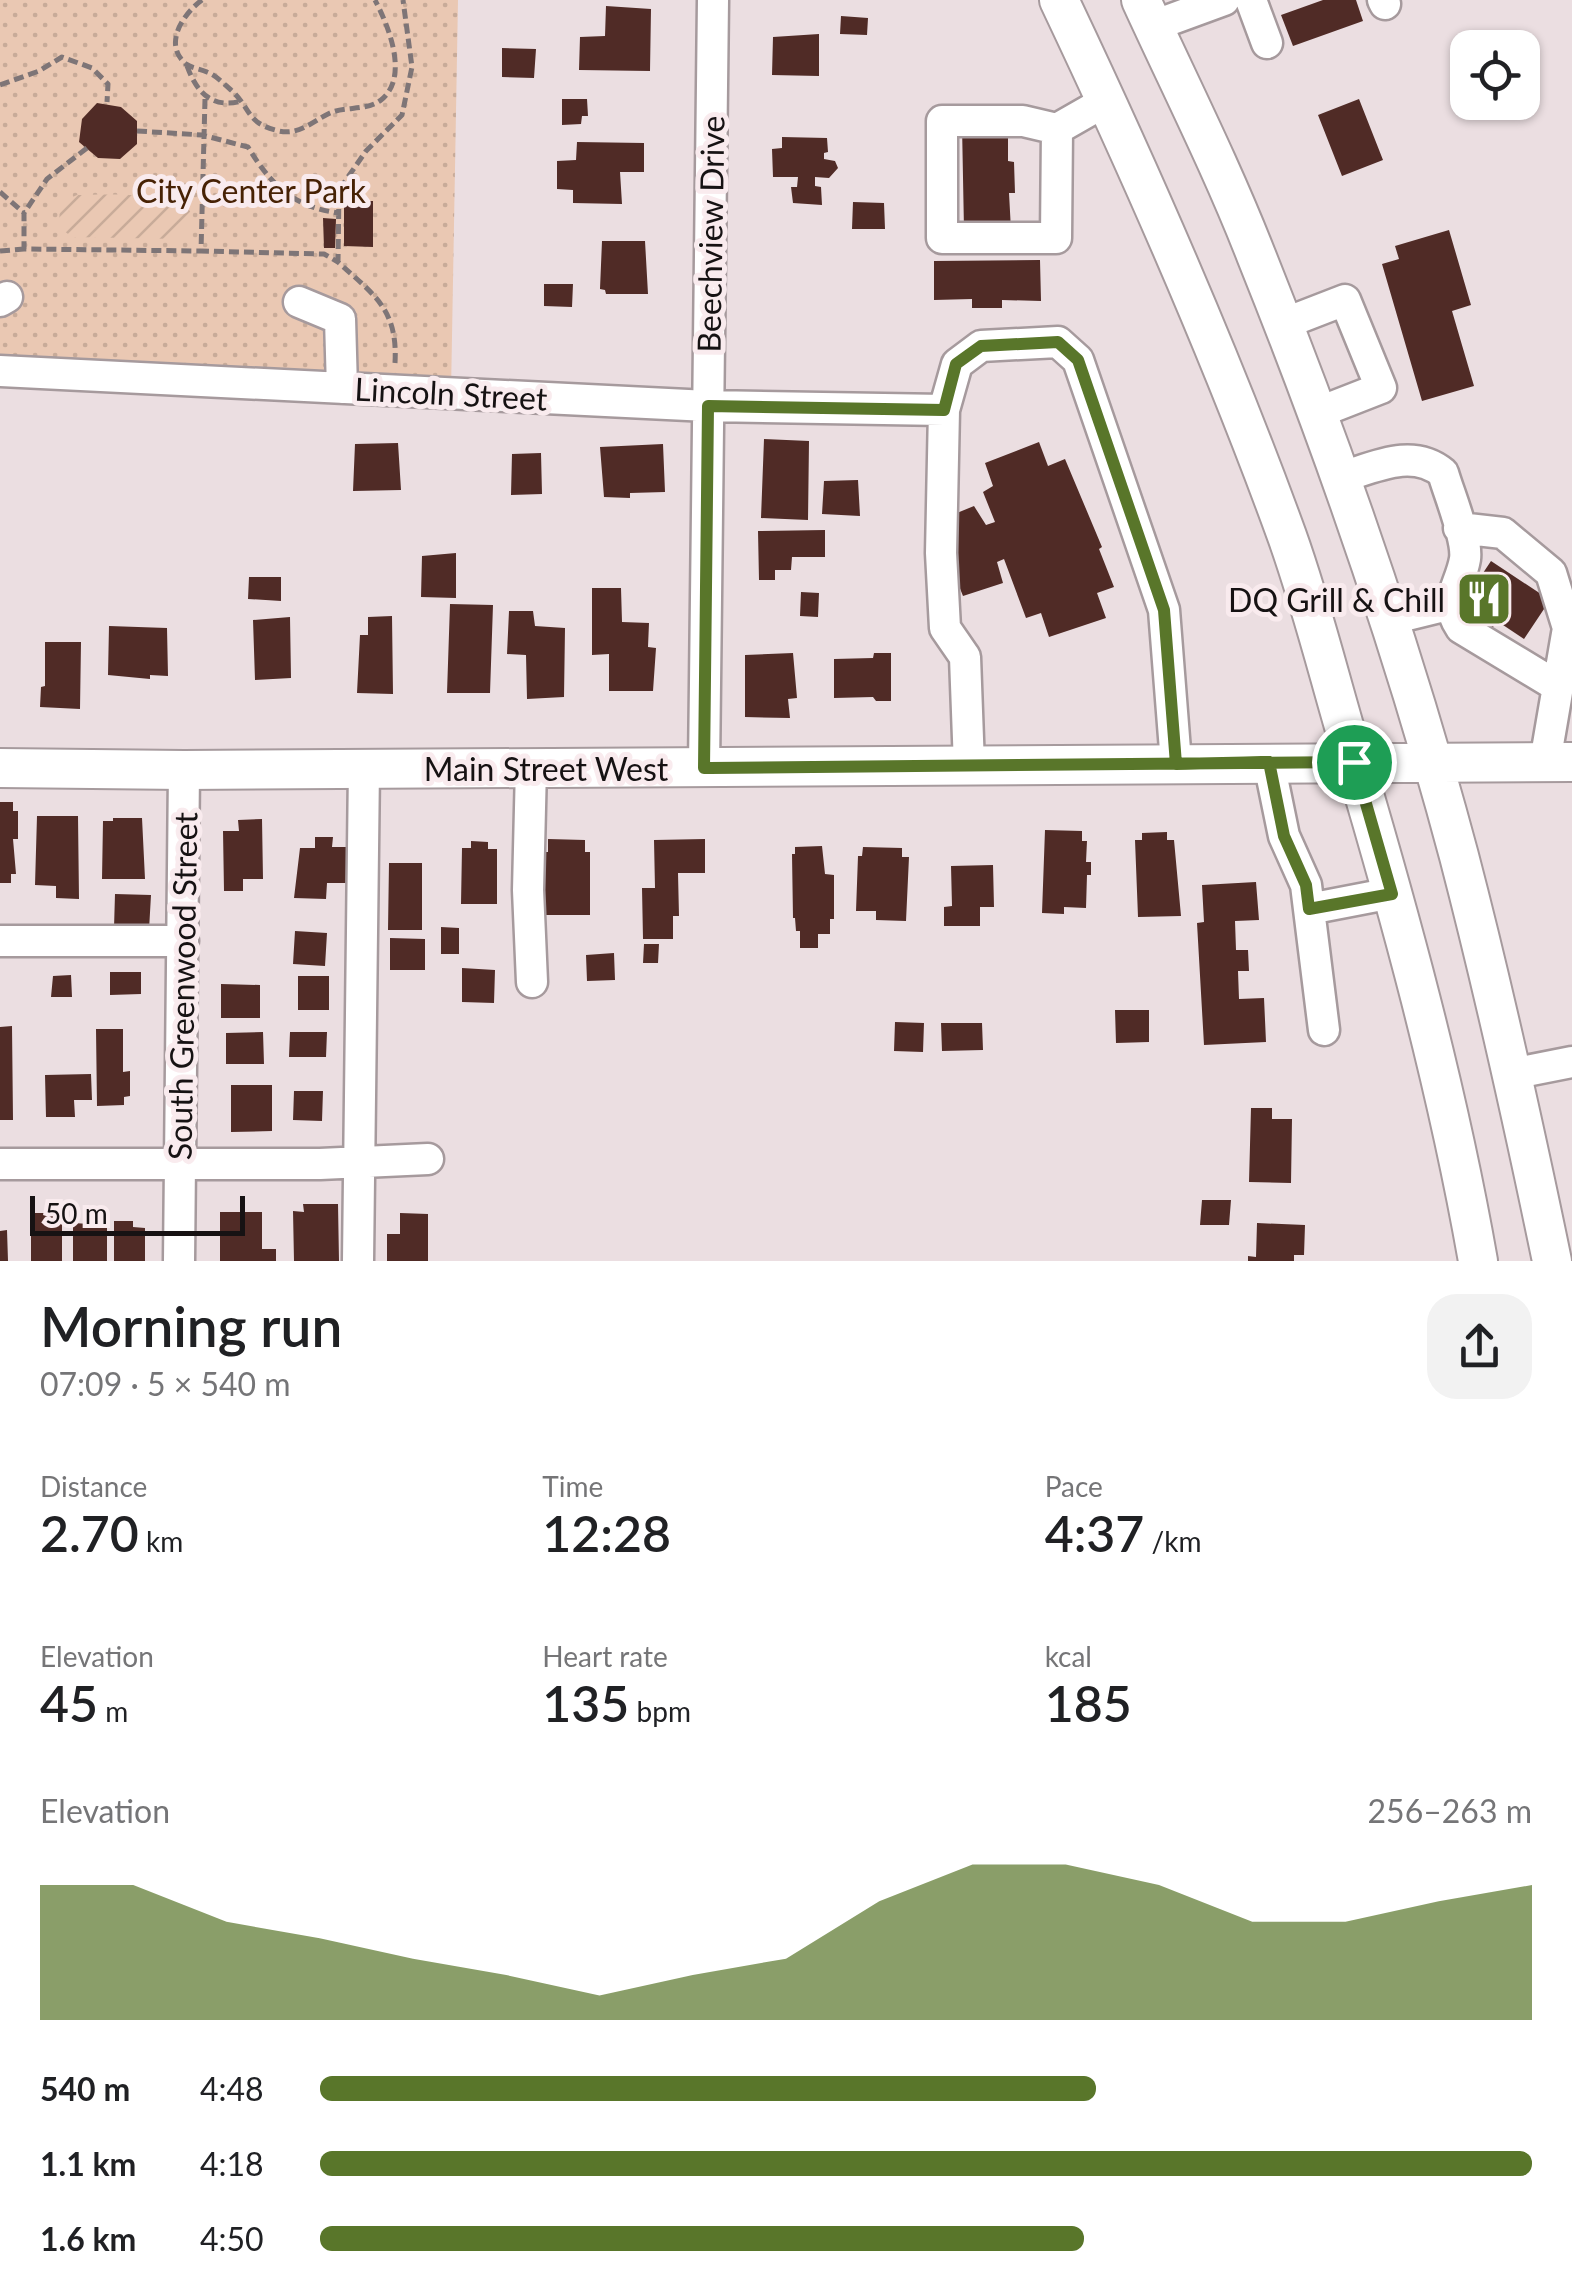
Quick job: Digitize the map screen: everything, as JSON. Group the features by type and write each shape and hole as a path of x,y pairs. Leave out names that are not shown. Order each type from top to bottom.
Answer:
{"main road":[{"path":"1058,0 1173,252 1288,539 1392,894 1459,1152 1478,1261"},
{"path":"1147,13 1219,168 1283,324 1387,620 1458,855 1552,1261"},
{"name":"Main Street West","path":"0,768 1559,762"}],"street":[{"name":"Beechview Drive","path":"704,768 713,0"},
{"path":"1147,13 1224,0"},
{"path":"1251,0 1267,43"},
{"path":"1057,129 1056,238 942,238 942,120 1022,120 1057,129 1106,101"},
{"path":"1283,324 1345,300 1381,388 1317,413"},
{"path":"299,302 340,319 342,388"},
{"path":"969,766 965,657 945,628 944,410 956,364 981,346 1058,342 1078,360 1164,610 1176,764"},
{"name":"Lincoln Street","path":"0,371 708,406 944,410"},
{"path":"1339,478 1417,458 1443,473 1466,553 1452,615 1461,628 1557,686"},
{"path":"1459,528 1503,533 1550,572 1568,628 1557,686 1559,762"},
{"path":"1387,620 1452,604"},
{"path":"1269,762 1284,836 1306,885 1324,1030"},
{"path":"358,1261 364,768"},
{"path":"530,768 528,890 532,982"},
{"name":"South Greenwood Street","path":"179,1261 184,770"},
{"path":"1309,909 1392,894"},
{"path":"0,941 182,941"},
{"path":"1511,1074 1572,1062"},
{"path":"0,1164 180,1165 428,1159"}],"path":[{"path":"201,251 205,99 177,50 176,32 185,12 202,0"},
{"path":"186,64 212,73 242,101 254,122 278,132 298,132 342,108 356,110 381,100 393,83 389,26 374,0"},
{"path":"338,262 339,190 366,151 402,114 412,67 403,0"},
{"path":"0,86 62,57 92,68 108,84 107,102"},
{"path":"205,99 228,105 242,101"},
{"path":"137,130 202,134 248,147 268,180 311,209 338,213"},
{"path":"24,249 24,213 47,179 87,148"},
{"path":"0,192 24,213"},
{"path":"0,251 324,254 382,302 396,337 393,390"}],"green space":[{"name":"City Center Park","path":"0,0 458,0 451,393 0,361"},
{"path":"77,195 134,195 177,202 189,210 191,222 178,239 72,237 59,227 60,203"}],"building":[{"path":"1323,0 1356,0 1363,21 1293,46 1281,15"},
{"path":"606,6 651,9 650,71 579,70 580,37 605,36"},
{"path":"841,16 868,18 867,35 840,34"},
{"path":"819,34 819,76 772,75 773,37"},
{"path":"502,48 536,49 534,78 502,77"},
{"path":"562,99 587,99 588,116 582,116 581,124 562,125"},
{"path":"1359,99 1383,160 1342,176 1318,115"},
{"path":"97,103 121,107 137,121 137,144 120,159 98,158 79,142 82,119"},
{"path":"962,125 1008,126 1008,161 1014,162 1015,193 1009,193 1011,230 964,230"},
{"path":"782,137 827,138 824,159 835,161 838,168 829,178 815,177 815,186 821,187 822,205 793,203 791,187 797,187 798,177 773,177 772,149 782,148"},
{"path":"577,142 644,143 644,172 620,172 622,204 573,203 573,190 557,189 557,161 576,160"},
{"path":"344,201 373,201 373,247 344,246"},
{"path":"853,202 884,203 885,229 852,229"},
{"path":"323,218 336,219 335,248 324,248"},
{"path":"1449,230 1471,305 1452,311 1474,386 1422,401 1382,264 1399,259 1395,246"},
{"path":"602,241 645,241 648,294 606,294 600,289"},
{"path":"1040,260 1041,301 1002,300 1002,308 972,308 972,299 934,300 934,261"},
{"path":"544,284 573,284 572,307 544,306"},
{"path":"764,439 809,441 808,520 761,518"},
{"path":"1039,442 1048,466 1065,459 1102,547 1099,549 1114,587 1097,593 1106,618 1049,637 1041,613 1026,618 1004,559 997,562 1003,583 963,596 949,561 952,515 974,506 986,525 995,522 983,492 993,486 985,463"},
{"path":"398,443 401,490 353,491 355,444"},
{"path":"663,444 665,492 630,493 630,498 604,497 600,447"},
{"path":"541,453 542,494 511,495 512,454"},
{"path":"858,480 860,516 822,514 824,481"},
{"path":"825,530 825,557 792,557 791,570 775,570 775,580 759,580 758,531"},
{"path":"456,553 456,598 421,597 422,556"},
{"path":"1491,561 1550,600 1524,639 1497,621 1491,630 1459,609"},
{"path":"249,577 281,577 281,601 248,599"},
{"path":"592,588 621,588 622,622 649,623 648,647 656,648 653,691 609,691 609,654 592,655"},
{"path":"801,592 819,593 818,617 800,616"},
{"path":"450,604 493,605 490,693 447,693"},
{"path":"509,611 533,611 535,626 565,628 564,697 527,699 526,655 507,654"},
{"path":"392,616 393,694 357,693 360,635 368,635 368,617"},
{"path":"290,617 291,678 255,680 253,620"},
{"path":"109,626 167,628 168,676 150,675 150,679 108,675"},
{"path":"45,642 81,642 80,709 40,707 41,687 45,686"},
{"path":"793,653 797,698 788,699 790,718 745,717 745,655"},
{"path":"874,653 891,653 891,701 876,701 873,697 834,698 834,659 873,658"},
{"path":"0,802 13,802 13,811 18,811 18,839 13,839 16,874 11,874 11,883 0,883"},
{"path":"37,816 78,816 79,899 56,898 56,886 35,885"},
{"path":"142,818 145,879 102,879 103,821"},
{"path":"262,819 263,879 243,879 243,891 224,891 223,831 239,831 238,820"},
{"path":"1045,830 1082,831 1082,841 1087,841 1086,862 1091,862 1086,908 1064,907 1064,914 1042,913"},
{"path":"1167,832 1167,840 1174,840 1181,916 1138,917 1135,840 1142,840 1142,833"},
{"path":"315,837 333,837 332,847 350,847 350,883 327,883 326,899 294,898 300,848 315,848"},
{"path":"548,839 585,840 585,852 590,852 590,915 541,915 541,852 548,852"},
{"path":"705,839 705,873 678,873 679,916 673,916 673,939 643,939 642,888 655,888 654,840"},
{"path":"471,841 488,842 488,849 497,849 497,904 461,904 462,848 471,848"},
{"path":"822,846 825,874 834,875 834,919 830,919 830,934 818,934 818,948 800,948 800,931 796,931 793,918 792,854 795,847"},
{"path":"863,847 902,848 902,857 909,857 906,921 876,920 876,911 856,911 858,856 862,856"},
{"path":"389,863 422,863 422,930 388,930"},
{"path":"993,865 994,907 980,907 980,926 944,926 944,907 952,906 951,866"},
{"path":"1256,882 1259,920 1235,921 1236,950 1248,950 1249,971 1238,971 1239,999 1264,998 1266,1042 1204,1045 1197,923 1204,922 1202,885"},
{"path":"115,894 151,895 149,930 114,928"},
{"path":"441,927 459,928 459,954 441,954"},
{"path":"295,931 327,933 325,966 293,964"},
{"path":"390,938 425,939 425,970 390,970"},
{"path":"644,944 659,944 658,963 643,963"},
{"path":"614,953 615,980 587,981 586,955"},
{"path":"462,968 495,970 494,1003 462,1002"},
{"path":"110,972 141,972 141,994 110,995"},
{"path":"71,975 72,997 51,997 53,976"},
{"path":"298,976 329,976 329,1010 298,1010"},
{"path":"221,984 260,985 260,1018 221,1018"},
{"path":"1115,1010 1149,1010 1149,1042 1116,1043"},
{"path":"895,1022 924,1023 923,1052 894,1051"},
{"path":"941,1023 982,1023 983,1050 942,1051"},
{"path":"12,1026 13,1120 0,1120 0,1027"},
{"path":"96,1029 123,1029 123,1072 130,1071 130,1096 124,1097 124,1105 97,1106"},
{"path":"263,1032 264,1064 226,1064 226,1033"},
{"path":"290,1032 327,1032 326,1057 289,1057"},
{"path":"91,1074 92,1100 74,1100 75,1117 46,1117 45,1075"},
{"path":"231,1085 272,1085 272,1131 231,1132"},
{"path":"294,1091 323,1091 322,1121 293,1120"},
{"path":"1251,1108 1272,1108 1272,1119 1292,1119 1291,1183 1249,1182"},
{"path":"1202,1200 1231,1200 1229,1225 1200,1225"},
{"path":"303,1204 338,1204 339,1261 294,1261 293,1211 304,1212"},
{"path":"220,1212 262,1212 262,1249 276,1249 276,1261 220,1261"},
{"path":"31,1213 62,1213 62,1261 31,1261"},
{"path":"400,1213 428,1214 428,1261 387,1261 387,1234 400,1234"},
{"path":"114,1221 133,1221 133,1227 145,1228 145,1261 114,1261"},
{"path":"73,1223 107,1225 107,1261 73,1261"},
{"path":"1257,1223 1305,1225 1304,1255 1294,1255 1294,1261 1248,1261 1248,1256 1256,1257"},
{"path":"7,1230 8,1261 0,1261 0,1231"}],"place":[{"name":"DQ Grill & Chill","path":"1484,599"}],"route":[{"path":"1354,762 1269,762 1116,764 704,768 708,406 944,410 956,364 981,346 1058,342 1078,360 1164,610 1176,764 1269,762 1284,836 1306,885 1309,909 1392,894 1354,762"}]}
